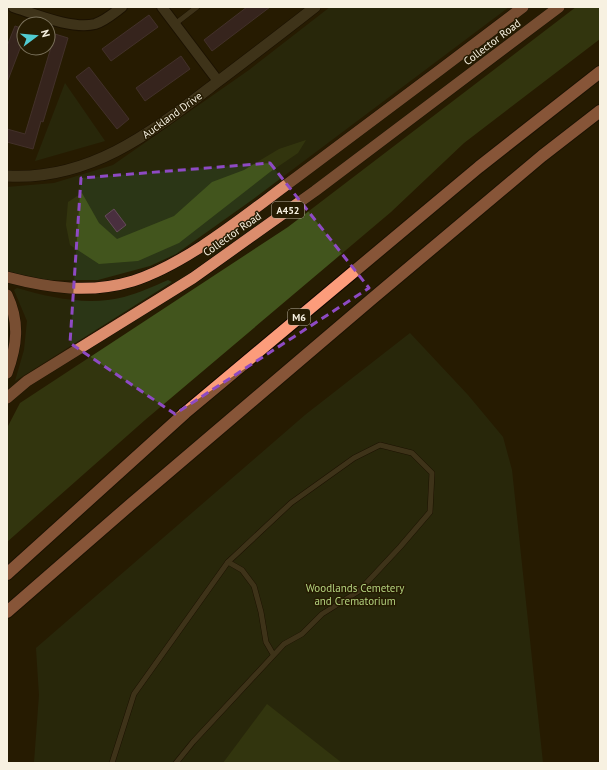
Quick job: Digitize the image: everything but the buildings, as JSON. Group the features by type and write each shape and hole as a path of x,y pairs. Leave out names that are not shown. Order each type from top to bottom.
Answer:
{"highway":[{"name":"Collector Road","path":"7,277 68,289 97,289 132,281 156,272 181,259 242,218 523,7"},
{"name":"Collector Road","path":"7,398 27,381 200,273 316,191 559,7"},
{"name":"M6","path":"7,574 185,413 479,167 600,72"},
{"path":"7,612 124,510 373,298 536,161 600,111"},
{"path":"7,295 14,309 16,330 14,354 7,373"}],"street":[{"path":"13,7 72,24 88,25 103,21 122,7"},
{"path":"162,7 218,82"},
{"name":"Auckland Drive","path":"7,176 40,176 60,172 111,155 136,141 218,82 315,7"}],"lane":[{"path":"175,24 197,7"},
{"path":"112,763 134,694 228,562 292,503 354,458 380,445 412,453 432,473 430,512 359,591 322,614 302,634 284,644 273,654 193,742 176,763"},
{"path":"228,562 242,570 254,586 261,612 266,642 273,654"}],"highlighted area":[{"path":"270,163 369,288 175,414 70,343 81,178"}],"green space":[{"path":"330,7 509,7 252,200 176,254 150,266 98,280 45,280 27,277 7,271 7,187 54,183 113,165 249,70"},
{"path":"576,7 600,7 600,39 464,143 391,212 145,420 7,542 7,428 20,403 288,227"},
{"path":"65,83 105,141 35,161"},
{"path":"306,140 298,153 270,172 179,243 138,261 99,264 70,245 66,225 68,202 82,193 99,223 117,239 174,216 212,182 244,170 279,149"},
{"path":"168,280 172,282 15,381 24,350 27,321 14,290 17,288 57,298 97,301 124,297"},
{"name":"Woodlands Cemetery and Crematorium","path":"410,333 468,395 503,437 512,470 543,763 34,763 39,695 36,648 305,415"},
{"path":"267,704 342,763 223,763"}]}
